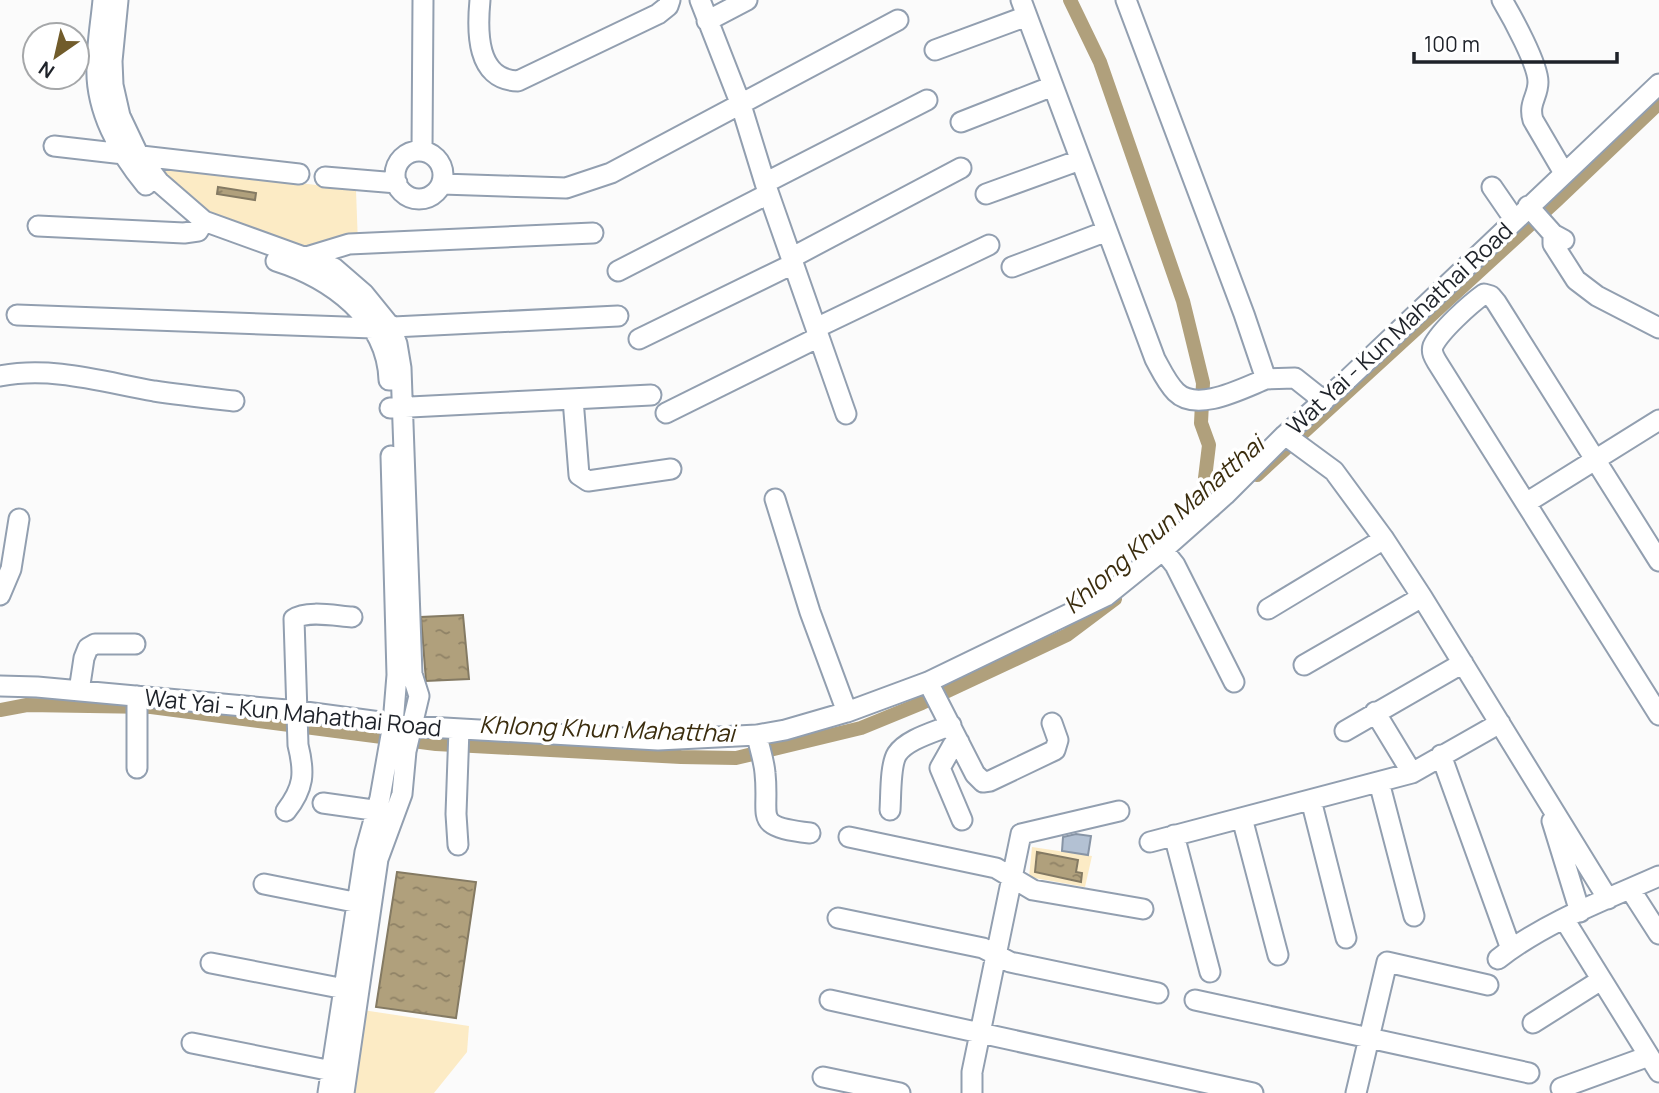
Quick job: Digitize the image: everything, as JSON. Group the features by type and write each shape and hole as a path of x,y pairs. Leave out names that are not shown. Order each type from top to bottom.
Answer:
{"street":[{"path":"103,0 96,68 105,117 130,153 201,226 252,240 301,262 334,268 365,294 381,327 397,344 401,368 396,408 405,675 402,725 385,811 365,852 364,904 341,1080 328,1093"},
{"path":"118,0 112,61 113,85 130,153"},
{"path":"422,151 423,0"},
{"path":"480,0 478,32 482,57 497,76 506,81 518,81 658,15 668,6 670,0"},
{"path":"700,0 741,105 767,189 846,414"},
{"path":"707,21 747,0"},
{"path":"1126,0 1266,379"},
{"path":"1502,0 1536,72 1538,87 1532,100 1533,120 1564,173"},
{"path":"935,50 1024,8 1155,359 1177,393 1191,401 1216,398 1266,379 1295,378 1324,401"},
{"path":"442,184 566,188 611,173 898,20"},
{"name":"Wat Yai - Kun Mahathai Road","path":"0,686 79,691 137,706 402,725 459,734 658,740 758,739 931,686 1106,596 1168,556 1204,514 1289,438 1324,401 1536,221 1564,173 1659,84"},
{"path":"961,122 1054,86"},
{"path":"618,271 927,100"},
{"path":"54,146 299,174"},
{"path":"422,151 439,160 444,176 442,184 431,197 415,199 401,191 397,183 398,163 410,153 422,151"},
{"path":"986,194 1080,160"},
{"path":"639,339 792,261 961,168"},
{"path":"325,177 397,183"},
{"path":"1492,187 1536,221 1576,280 1589,290 1659,328"},
{"path":"37,226 184,233 201,226"},
{"path":"1012,268 1107,232"},
{"path":"301,262 349,244 593,233"},
{"path":"666,413 989,245"},
{"path":"1659,561 1496,302 1491,296 1484,294 1442,333 1433,346 1433,352 1659,715"},
{"path":"17,315 381,327 618,316"},
{"path":"0,376 17,373 65,374 155,391 234,401"},
{"path":"396,408 651,395"},
{"path":"573,399 579,475 582,479 588,481 670,468"},
{"path":"1526,503 1659,420"},
{"path":"1289,438 1320,460 1345,484 1384,539 1608,899"},
{"path":"775,499 810,612 847,712"},
{"path":"0,595 11,569 19,519"},
{"path":"1268,609 1384,539"},
{"path":"1168,556 1234,682"},
{"path":"1304,665 1422,597"},
{"path":"286,811 300,789 303,765 298,745 294,618 307,615 352,617"},
{"path":"79,691 83,658 88,648 95,645 135,644"},
{"path":"1345,731 1463,663"},
{"path":"931,686 983,782 1055,750 1058,740 1052,723"},
{"path":"137,706 137,768"},
{"path":"1375,712 1412,774"},
{"path":"1150,842 1412,774 1500,723"},
{"path":"890,810 894,765 898,752 913,741 952,727"},
{"path":"952,727 953,745 940,768 962,820"},
{"path":"458,845 456,814 459,734"},
{"path":"758,739 765,772 765,815 771,823 785,830 810,833"},
{"path":"1441,755 1504,954 1572,916 1659,876"},
{"path":"1379,782 1414,916"},
{"path":"1545,797 1572,916 1601,980 1654,1064 1561,1088"},
{"path":"1311,800 1346,938"},
{"path":"323,803 385,811"},
{"path":"972,1093 972,1072 1019,837 1024,831 1119,811"},
{"path":"1242,818 1278,955"},
{"path":"1174,835 1210,972"},
{"path":"849,837 996,868 1033,890 1143,909"},
{"path":"264,884 364,904"},
{"path":"1630,889 1659,934"},
{"path":"838,918 983,948 1010,962 1157,992"},
{"path":"1356,1093 1387,962 1488,985"},
{"path":"211,963 351,991"},
{"path":"1532,1023 1601,980"},
{"path":"830,1000 1253,1093"},
{"path":"1195,1000 1529,1073"},
{"path":"192,1043 341,1080"},
{"path":"822,1077 900,1093"}],"shaded area":[{"path":"138,154 299,174 300,183 356,190 358,244 304,256 204,221"},
{"path":"1032,847 1092,856 1085,887 1029,877"},
{"path":"356,1009 469,1026 467,1052 434,1093 344,1093"}],"water":[{"path":"218,187 256,193 255,200 217,194"},
{"path":"463,615 469,679 426,681 421,617"},
{"path":"1037,852 1078,860 1076,872 1082,873 1081,882 1035,872"},
{"path":"397,872 476,882 456,1018 376,1007"}],"building":[{"path":"1076,834 1091,836 1088,855 1062,851 1063,837"}],"waterway":[{"path":"1070,0 1100,62 1183,301 1203,383 1201,423 1209,445 1205,478 1214,511"},
{"name":"Khlong Khun Mahatthai","path":"1257,475 1659,103"},
{"name":"Khlong Khun Mahatthai","path":"0,710 27,705 151,707 436,744 736,758 861,728 922,703 1067,635 1115,599"}]}
